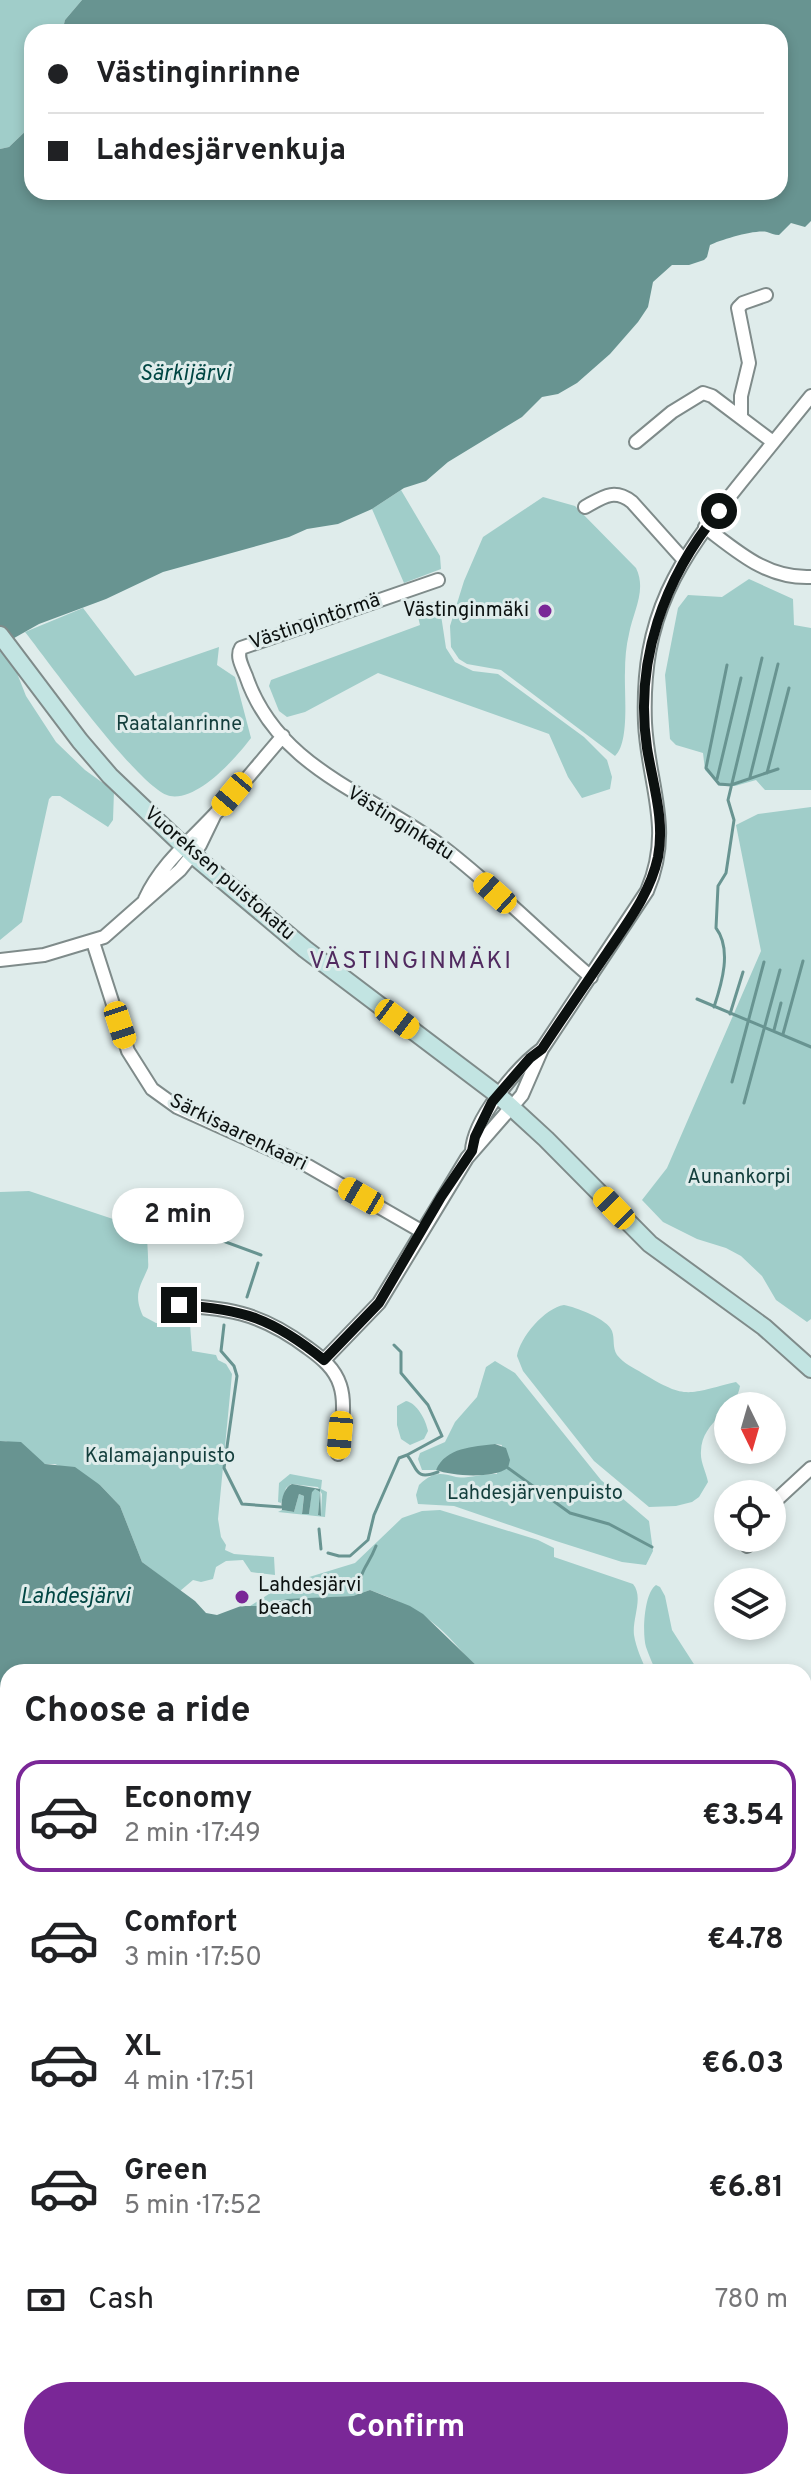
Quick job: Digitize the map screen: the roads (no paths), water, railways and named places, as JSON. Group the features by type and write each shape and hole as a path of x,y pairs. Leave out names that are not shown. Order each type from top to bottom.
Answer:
{"main road":[{"name":"Vuoreksen puistokatu","path":"0,635 110,776 188,850 305,949 498,1095 650,1244 764,1327 811,1369"},
{"name":"Vuoreksen puistokatu","path":"764,1327 811,1354"}],"street":[{"path":"741,418 741,396 749,363 738,308 743,303 766,295"},
{"path":"636,442 700,394 709,394 773,442"},
{"path":"324,1360 379,1303 472,1151 522,1095 542,1049 639,905 653,878 660,820 645,723 648,661 660,610 683,559 705,527 811,396"},
{"path":"585,507 611,494 623,496 683,559"},
{"path":"705,527 763,568 787,576 811,577"},
{"name":"Västingintörmä","path":"239,651 438,580"},
{"name":"Västinginkatu","path":"239,651 255,701 283,736 341,787 442,847 591,977"},
{"path":"0,960 44,955 93,942 117,926 145,899 159,891 215,814 283,736"},
{"name":"Särkisaarenkaari","path":"93,942 128,1051 152,1089 177,1107 308,1166 421,1231"},
{"path":"472,1151 480,1124 498,1095 530,1058 542,1049"},
{"path":"168,1305 212,1307 255,1316 289,1334 324,1360 335,1374 342,1394 338,1454"},
{"path":"786,1491 811,1468"}],"water":[{"name":"Särkijärvi","path":"82,0 811,0 811,221 805,227 791,223 779,235 762,231 730,238 710,245 704,260 689,265 672,265 653,282 648,307 638,322 610,354 577,383 558,394 542,397 522,417 448,462 426,481 404,488 372,509 338,524 307,529 289,537 163,572 106,599 39,624 0,646 0,149 9,147 24,133 24,200 788,200 788,24 64,24"},
{"name":"Lahdesjärvi","path":"0,1441 21,1442 45,1464 75,1467 100,1485 120,1506 142,1562 195,1601 206,1613 217,1615 241,1606 263,1606 287,1599 353,1596 370,1590 423,1614 475,1664 0,1664"},
{"path":"495,1444 506,1448 510,1460 508,1468 492,1474 472,1475 436,1470 453,1452"},
{"path":"292,1484 320,1489 321,1516 318,1515 320,1492 315,1489 309,1514 302,1514 304,1496 299,1494 294,1512 282,1510 283,1495"}],"waterway":[{"path":"714,1007 725,956 716,928 718,886 726,873 734,820 728,800 762,658"},
{"path":"750,777 778,664"},
{"path":"727,665 706,768 719,784 731,785 778,769"},
{"path":"717,779 741,678"},
{"path":"767,773 789,688"},
{"path":"783,1034 803,961"},
{"path":"732,1082 764,962"},
{"path":"744,1103 780,970"},
{"path":"730,1014 743,972"},
{"path":"697,999 811,1047"},
{"path":"774,1030 781,1003"},
{"path":"123,1205 155,1217"},
{"path":"166,1220 261,1255"},
{"path":"170,1237 177,1240"},
{"path":"247,1297 258,1263"},
{"path":"224,1325 221,1351 234,1366 237,1376 224,1468 242,1504 281,1507"},
{"path":"394,1345 401,1352 401,1373 428,1405 442,1436 407,1455"},
{"path":"328,1553 350,1556 368,1540 374,1515 399,1458 407,1455 421,1474 438,1472"},
{"path":"508,1468 570,1513 609,1524 652,1547"},
{"path":"319,1529 321,1549"},
{"path":"359,1594 362,1573 376,1546"}],"place":[{"name":"Västinginmäki","path":"545,611"},
{"name":"Lahdesjärvi beach","path":"242,1597"}],"district":[{"name":"VÄSTINGINMÄKI","path":"411,962"}],"park label":[{"name":"Raatalanrinne","path":"179,725"},
{"name":"Aunankorpi","path":"739,1178"},
{"name":"Kalamajanpuisto","path":"160,1457"},
{"name":"Lahdesjärvenpuisto","path":"535,1494"}]}
